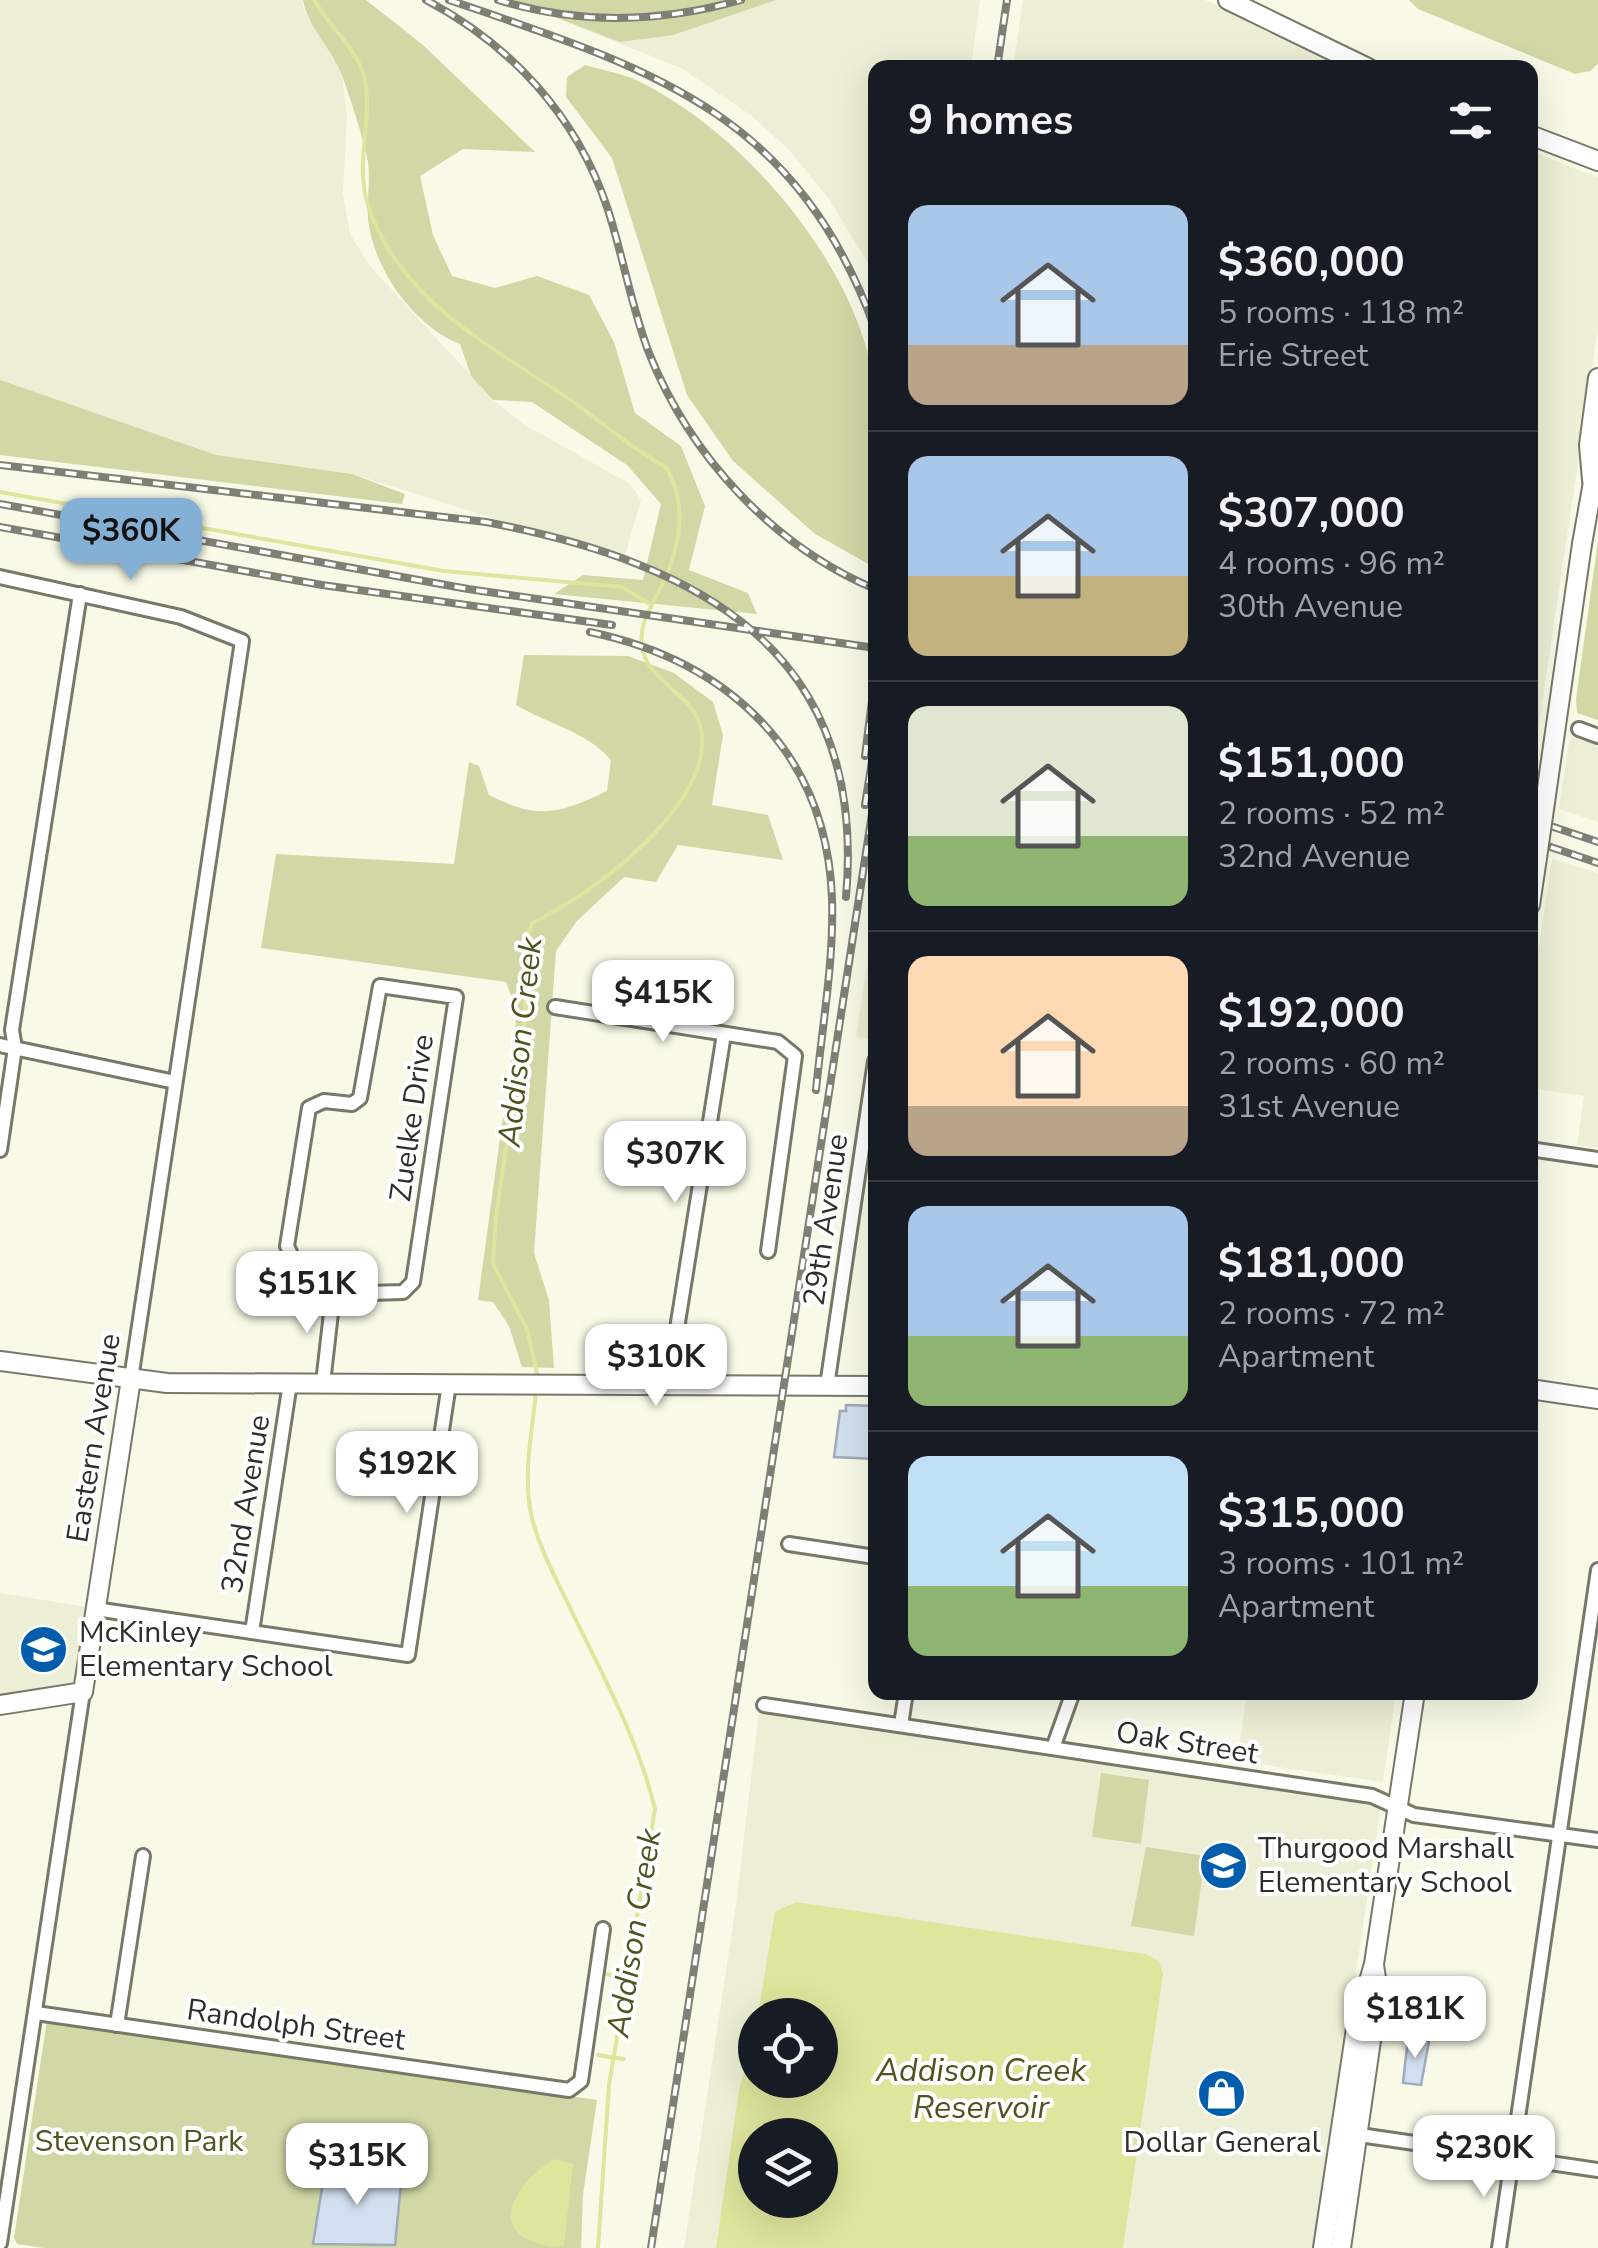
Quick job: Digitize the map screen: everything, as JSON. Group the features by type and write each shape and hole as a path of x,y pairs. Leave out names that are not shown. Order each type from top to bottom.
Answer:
{"main road":[{"path":"1228,0 1352,60"},
{"path":"1538,138 1598,161"},
{"path":"1538,851 1595,472 1589,445 1598,378"},
{"path":"0,1361 131,1379 323,1384 868,1386"},
{"name":"Eastern Avenue","path":"83,1692 131,1379"},
{"path":"1538,1390 1598,1399"},
{"path":"0,1705 83,1692"},
{"path":"1333,2239 1349,2134 1364,1987 1374,1964 1414,1700"}],"street":[{"path":"0,578 80,594 12,1030 15,1048 0,1150"},
{"name":"Eastern Avenue","path":"80,594 181,617 226,630 242,640 131,1379"},
{"path":"1579,730 1598,736"},
{"name":"Zuelke Drive","path":"380,986 456,997 414,1282 402,1292 334,1294 330,1272 299,1264 288,1253 309,1108 324,1101 352,1104 362,1092 380,986"},
{"path":"555,1007 778,1042 796,1056 768,1251"},
{"path":"668,1385 724,1034"},
{"path":"0,1045 175,1082"},
{"name":"29th Avenue","path":"828,1386 868,1109"},
{"path":"1538,1149 1598,1159"},
{"path":"323,1384 334,1294"},
{"name":"32nd Avenue","path":"252,1632 290,1383"},
{"path":"95,1609 408,1655 449,1384"},
{"path":"789,1544 868,1556"},
{"path":"1499,2248 1598,1570"},
{"name":"Eastern Avenue","path":"0,2243 83,1692"},
{"path":"901,1725 905,1700"},
{"path":"1053,1748 1071,1700"},
{"name":"Oak Street","path":"764,1704 1372,1796 1414,1814 1598,1840"},
{"path":"117,2025 143,1856"},
{"name":"Randolph Street","path":"36,2013 569,2090 581,2081 603,1929"},
{"path":"1349,2134 1598,2170"}],"shaded area":[{"path":"0,0 302,0 342,75 347,117 343,193 350,234 370,266 493,400 525,425 630,484 641,500 624,559 352,474 216,455 0,384"},
{"path":"511,0 980,0 972,60 868,60 868,263 828,198 790,151 752,116 681,68"},
{"path":"1023,0 1205,0 1330,60 1014,60"},
{"path":"1538,153 1598,178 1598,328 1538,731"},
{"path":"1570,736 1598,745 1598,822 1559,809"},
{"path":"1552,859 1598,873 1598,1148 1577,1145 1584,1096 1538,1089 1538,952"},
{"path":"868,957 868,1039 856,1037"},
{"name":"McKinley Elementary School","path":"0,1593 93,1608 81,1691 0,1704"},
{"path":"1246,1700 1395,1700 1383,1782 1237,1761"},
{"path":"759,1710 1381,1805 1315,2248 684,2248 736,1905"}],"green space":[{"path":"303,0 366,0 423,45 535,152 463,149 420,176 433,235 452,276 495,288 537,276 589,295 614,342 635,413 681,446 705,506 689,570 748,593 757,614 554,594 583,575 643,580 661,504 627,465 532,402 493,400 471,376 460,344 428,325 401,297 373,244 368,218 368,165 352,105 338,65 309,19"},
{"path":"511,0 776,0 673,35 620,42"},
{"path":"1409,0 1598,0 1598,64 1590,71 1575,74 1418,9"},
{"path":"585,65 636,80 677,103 756,169 822,252 847,298 868,358 868,564 815,534 733,461 687,395 612,158 566,97 567,77"},
{"path":"0,380 216,455 352,474 405,494 402,504 0,455"},
{"path":"1598,541 1598,720 1577,713 1576,699"},
{"path":"524,655 628,656 674,673 713,702 723,735 712,805 768,815 783,860 678,845 656,882 624,877 577,921 556,951 534,1253 549,1300 554,1368 522,1367 509,1326 493,1302 478,1300 517,1013 506,982 261,948 276,854 454,864 469,762 479,766 489,795 535,811 561,809 607,791 611,760 601,750 516,705"},
{"path":"1101,1773 1149,1780 1141,1844 1092,1837"},
{"path":"1146,1847 1205,1856 1194,1936 1131,1926"},
{"name":"Stevenson Park","path":"47,2020 597,2100 583,2195 581,2248 44,2248 17,2244 14,2238"}],"water":[{"name":"Addison Creek Reservoir","path":"796,1902 1145,1954 1159,1961 1163,1974 1123,2248 716,2248 738,2097 838,2098 838,1998 761,1998 775,1912"},
{"path":"555,2159 573,2164 564,2245 555,2247 524,2237 514,2227 511,2216 520,2190"}],"building":[{"path":"846,1405 868,1406 868,1459 834,1457 840,1411 846,1411"},
{"path":"1408,2038 1429,2041 1421,2085 1403,2083"},
{"path":"326,2163 388,2173 386,2182 401,2184 395,2245 313,2244"}],"waterway":[{"name":"Addison Creek","path":"314,0 364,76 364,189 383,240 403,271 456,322 666,467 677,495 678,539 641,638 652,669 688,704 700,725 701,754 691,784 672,813 617,868 532,923 523,950 525,1018 496,1216 493,1264 527,1329 538,1378"},
{"path":"0,492 444,571 622,587 648,603"},
{"name":"Addison Creek","path":"536,1392 528,1468 534,1527 630,1734 655,1809 609,2085 598,2248"},
{"path":"606,1974 626,1977"},
{"name":"Addison Creek","path":"598,2055 624,2059"}],"railway":[{"path":"426,0 486,38 512,61 537,86 578,142 607,207 649,353 666,391 712,462 769,523 838,571 868,586"},
{"path":"449,0 588,49 650,76 707,108 758,147 803,195 842,255 868,313"},
{"path":"498,0 559,14 620,18 680,13 741,0"},
{"path":"998,60 1007,0"},
{"path":"0,465 486,522 564,540 635,563 699,594 754,632 798,681 829,740 846,812 846,897"},
{"path":"0,504 468,589 868,647"},
{"path":"0,527 322,585 612,625"},
{"path":"590,632 640,646 685,665 725,690 761,721 789,757 811,799 826,846 832,899 829,971 816,1090"},
{"path":"865,756 868,732"},
{"path":"865,805 868,786"},
{"path":"1538,822 1598,842"},
{"path":"651,2248 868,839"},
{"path":"1538,843 1598,863"}],"place":[{"name":"McKinley Elementary School","path":"44,1649"},
{"name":"Thurgood Marshall Elementary School","path":"1223,1865"},
{"name":"Dollar General","path":"1222,2093"}]}
